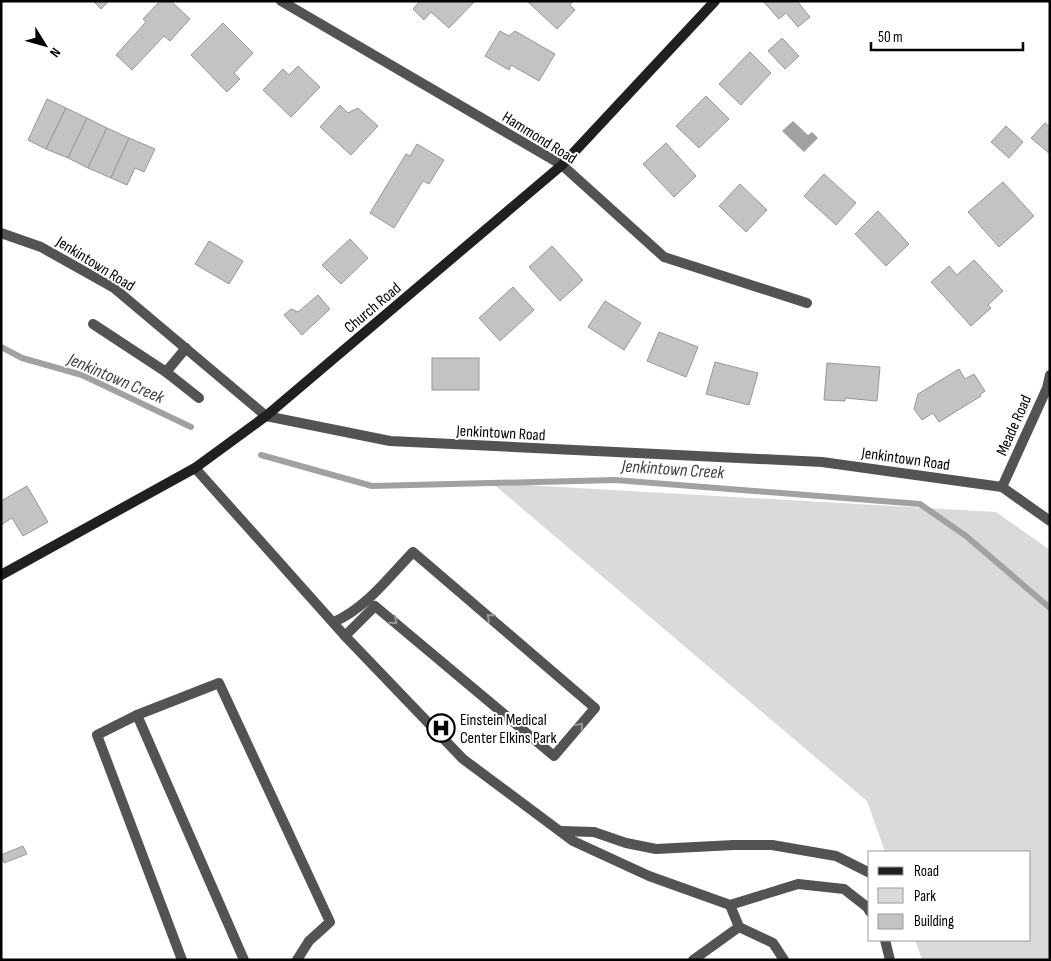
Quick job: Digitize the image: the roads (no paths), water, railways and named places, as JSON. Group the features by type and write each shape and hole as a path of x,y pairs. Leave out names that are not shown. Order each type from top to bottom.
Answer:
{"street":[{"name":"Hammond Road","path":"281,1 562,165 664,257 807,303"},
{"name":"Church Road","path":"1,575 195,468 266,416 562,165 715,1"},
{"name":"Jenkintown Road","path":"1,233 41,247 114,288 266,416 390,442 822,462 1002,487 1050,521"},
{"path":"93,324 166,372 199,398"},
{"path":"166,372 186,348"},
{"name":"Meade Road","path":"1002,487 1050,375"},
{"path":"195,468 345,636 463,759 573,841 649,876 730,905 798,884 844,889 868,909"},
{"path":"334,622 346,617 362,605 413,552 595,708 554,756 376,606 345,636"},
{"path":"182,960 97,735 137,715 220,683 330,922 309,941 297,960"},
{"path":"137,715 244,960"},
{"path":"561,831 594,832 626,844 656,848 772,845 836,856 868,872"},
{"path":"730,905 739,927 773,943 784,960"},
{"path":"693,960 739,927"},
{"path":"885,941 890,960"}],"waterway":[{"name":"Jenkintown Creek","path":"1,347 22,358 82,375 191,427"},
{"name":"Jenkintown Creek","path":"261,455 372,486 615,480 920,504 966,536 1050,608"}],"place":[{"name":"Einstein Medical Center Elkins Park","path":"441,728"}]}
